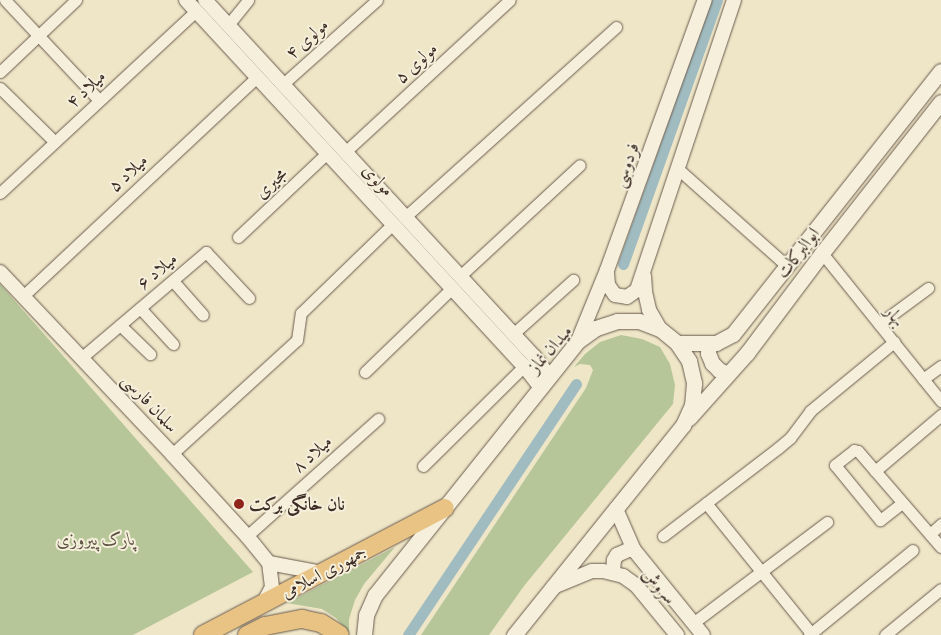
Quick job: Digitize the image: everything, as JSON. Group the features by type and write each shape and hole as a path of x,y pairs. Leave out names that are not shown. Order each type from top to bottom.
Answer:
{"main road":[{"name":"ابوالبرکات","path":"677,343 710,343 733,334 941,71"},
{"name":"ابوالبرکات","path":"683,425 747,353 822,253 941,102"},
{"name":"میدان نماز","path":"364,635 366,615 375,594 578,341 596,328 617,321 639,322 660,329 677,343 689,361 694,383 692,405 683,425 514,635"},
{"path":"710,343 708,353 712,363 719,370 728,374"},
{"name":"جمهوری اسلامی","path":"203,635 445,508"},
{"name":"جمهوری اسلامی","path":"247,635 265,626 302,619 321,623 340,635"}],"street":[{"path":"5,0 99,100"},
{"path":"0,72 76,0"},
{"name":"مولوی","path":"186,0 328,153 460,276 513,334 529,361 545,382"},
{"name":"مولوی","path":"205,0 344,152 452,288 529,361"},
{"path":"228,25 248,0"},
{"name":"مولوی ۴","path":"283,84 377,0"},
{"name":"مولوی ۵","path":"344,152 510,0"},
{"name":"فردوسی","path":"578,341 607,270 706,0"},
{"path":"607,270 608,285 615,295 627,296 637,290 734,0"},
{"name":"میلاد ۴","path":"0,193 196,11"},
{"path":"172,454 297,340 301,313 399,221 616,27"},
{"path":"236,55 247,45"},
{"name":"میلاد ۵","path":"23,296 257,77"},
{"path":"0,88 55,142"},
{"name":"مجیری","path":"238,237 328,153"},
{"path":"460,276 580,164"},
{"path":"677,168 787,266"},
{"name":"میلاد ۶","path":"81,358 206,252 249,298"},
{"name":"بهار","path":"822,253 941,401"},
{"path":"644,268 644,292 649,310 660,329"},
{"name":"سلمان فارسی","path":"0,272 172,454 247,536 269,563"},
{"path":"513,334 573,280"},
{"path":"173,281 203,315"},
{"path":"365,372 452,288"},
{"path":"880,324 928,288"},
{"path":"140,308 173,344"},
{"path":"120,325 150,354"},
{"path":"663,536 790,438 810,411 894,342"},
{"path":"423,466 529,361"},
{"path":"923,379 941,366"},
{"path":"875,471 941,415"},
{"name":"میلاد ۸","path":"247,536 378,419"},
{"path":"902,503 880,520 835,465 856,449 941,547"},
{"path":"706,503 810,634 913,550"},
{"name":"سروش","path":"616,509 634,550 703,635"},
{"path":"693,623 826,522"},
{"path":"930,534 941,524"},
{"path":"613,572 614,560 617,556 622,552 634,550"},
{"path":"263,604 272,586 269,563 324,573"},
{"name":"سروش","path":"552,588 572,577 592,571 613,572 636,584 677,635"},
{"path":"885,635 941,589"}],"green space":[{"name":"پارک پیروزی","path":"0,284 253,572 133,635 0,635"},
{"path":"621,335 642,339 660,347 670,364 675,385 673,404 524,586 489,635 421,635 586,388 593,370 590,365 580,364 574,367 585,354 600,342"},
{"path":"395,547 364,584 355,600 349,619 349,633 336,618 322,609 287,603"}],"waterway":[{"path":"623,264 717,0"},
{"path":"408,635 576,384"}],"place":[{"name":"نان خانگی برکت","path":"239,504"}]}
